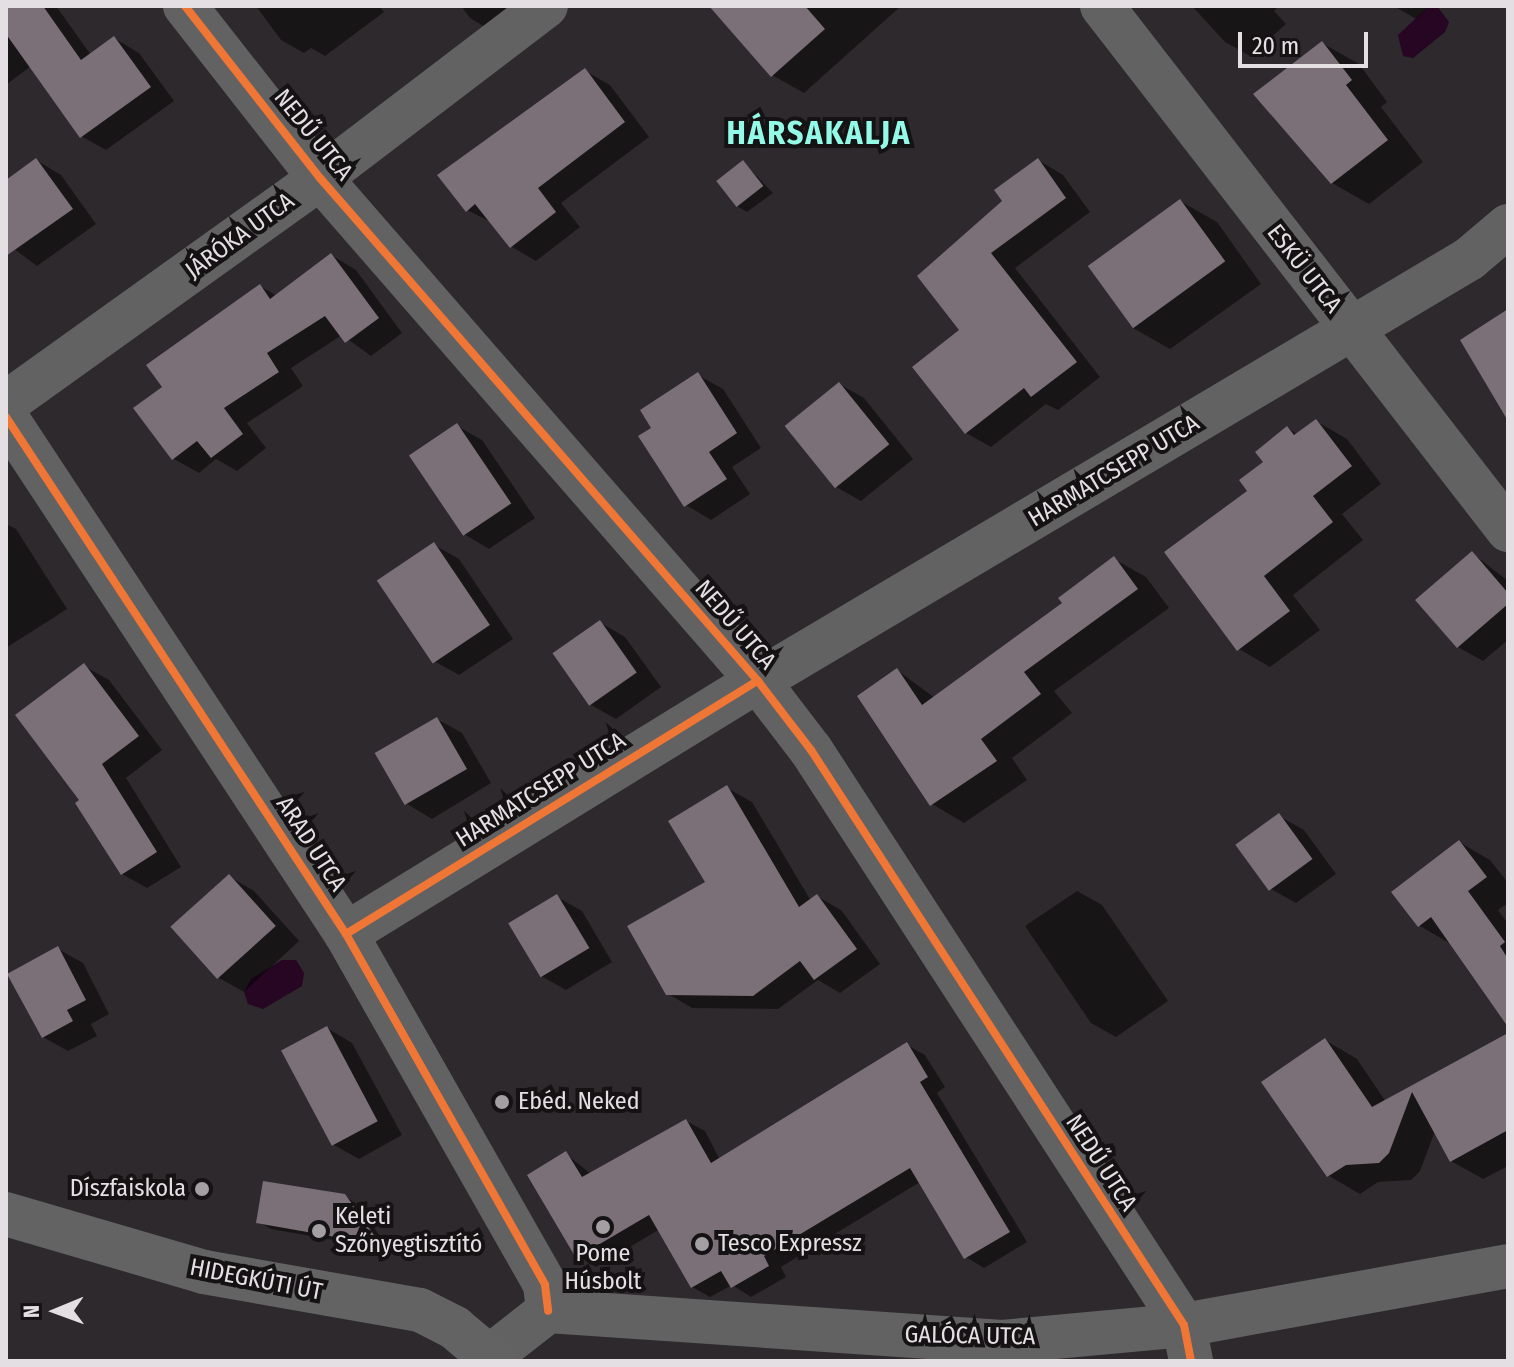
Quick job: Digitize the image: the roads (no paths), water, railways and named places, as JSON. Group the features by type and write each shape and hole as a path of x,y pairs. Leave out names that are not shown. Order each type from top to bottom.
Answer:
{"main road":[{"name":"HIDEGKÚTI ÚT","path":"6,1214 204,1272 420,1310 489,1359"}],"street":[{"name":"NEDŰ UTCA","path":"185,6 320,178 758,681 811,750 1188,1343"},
{"name":"JÁRÓKA UTCA","path":"6,403 320,178 546,6"},
{"name":"ESKÜ UTCA","path":"1102,6 1508,530"},
{"name":"HARMATCSEPP UTCA","path":"346,934 758,681 1469,259 1508,226"},
{"name":"ARAD UTCA","path":"6,417 346,934 545,1285 548,1311"},
{"name":"GALÓCA UTCA","path":"548,1311 1002,1342 1188,1343 1508,1266"},
{"path":"489,1359 548,1311"}],"place":[{"name":"Ebéd. Neked","path":"502,1102"},
{"name":"Díszfaiskola","path":"202,1189"},
{"name":"Pome Húsbolt","path":"603,1227"},
{"name":"Keleti Szőnyegtisztító","path":"319,1231"},
{"name":"Tesco Expressz","path":"702,1244"}],"district":[{"name":"HÁRSAKALJA","path":"819,133"}]}
